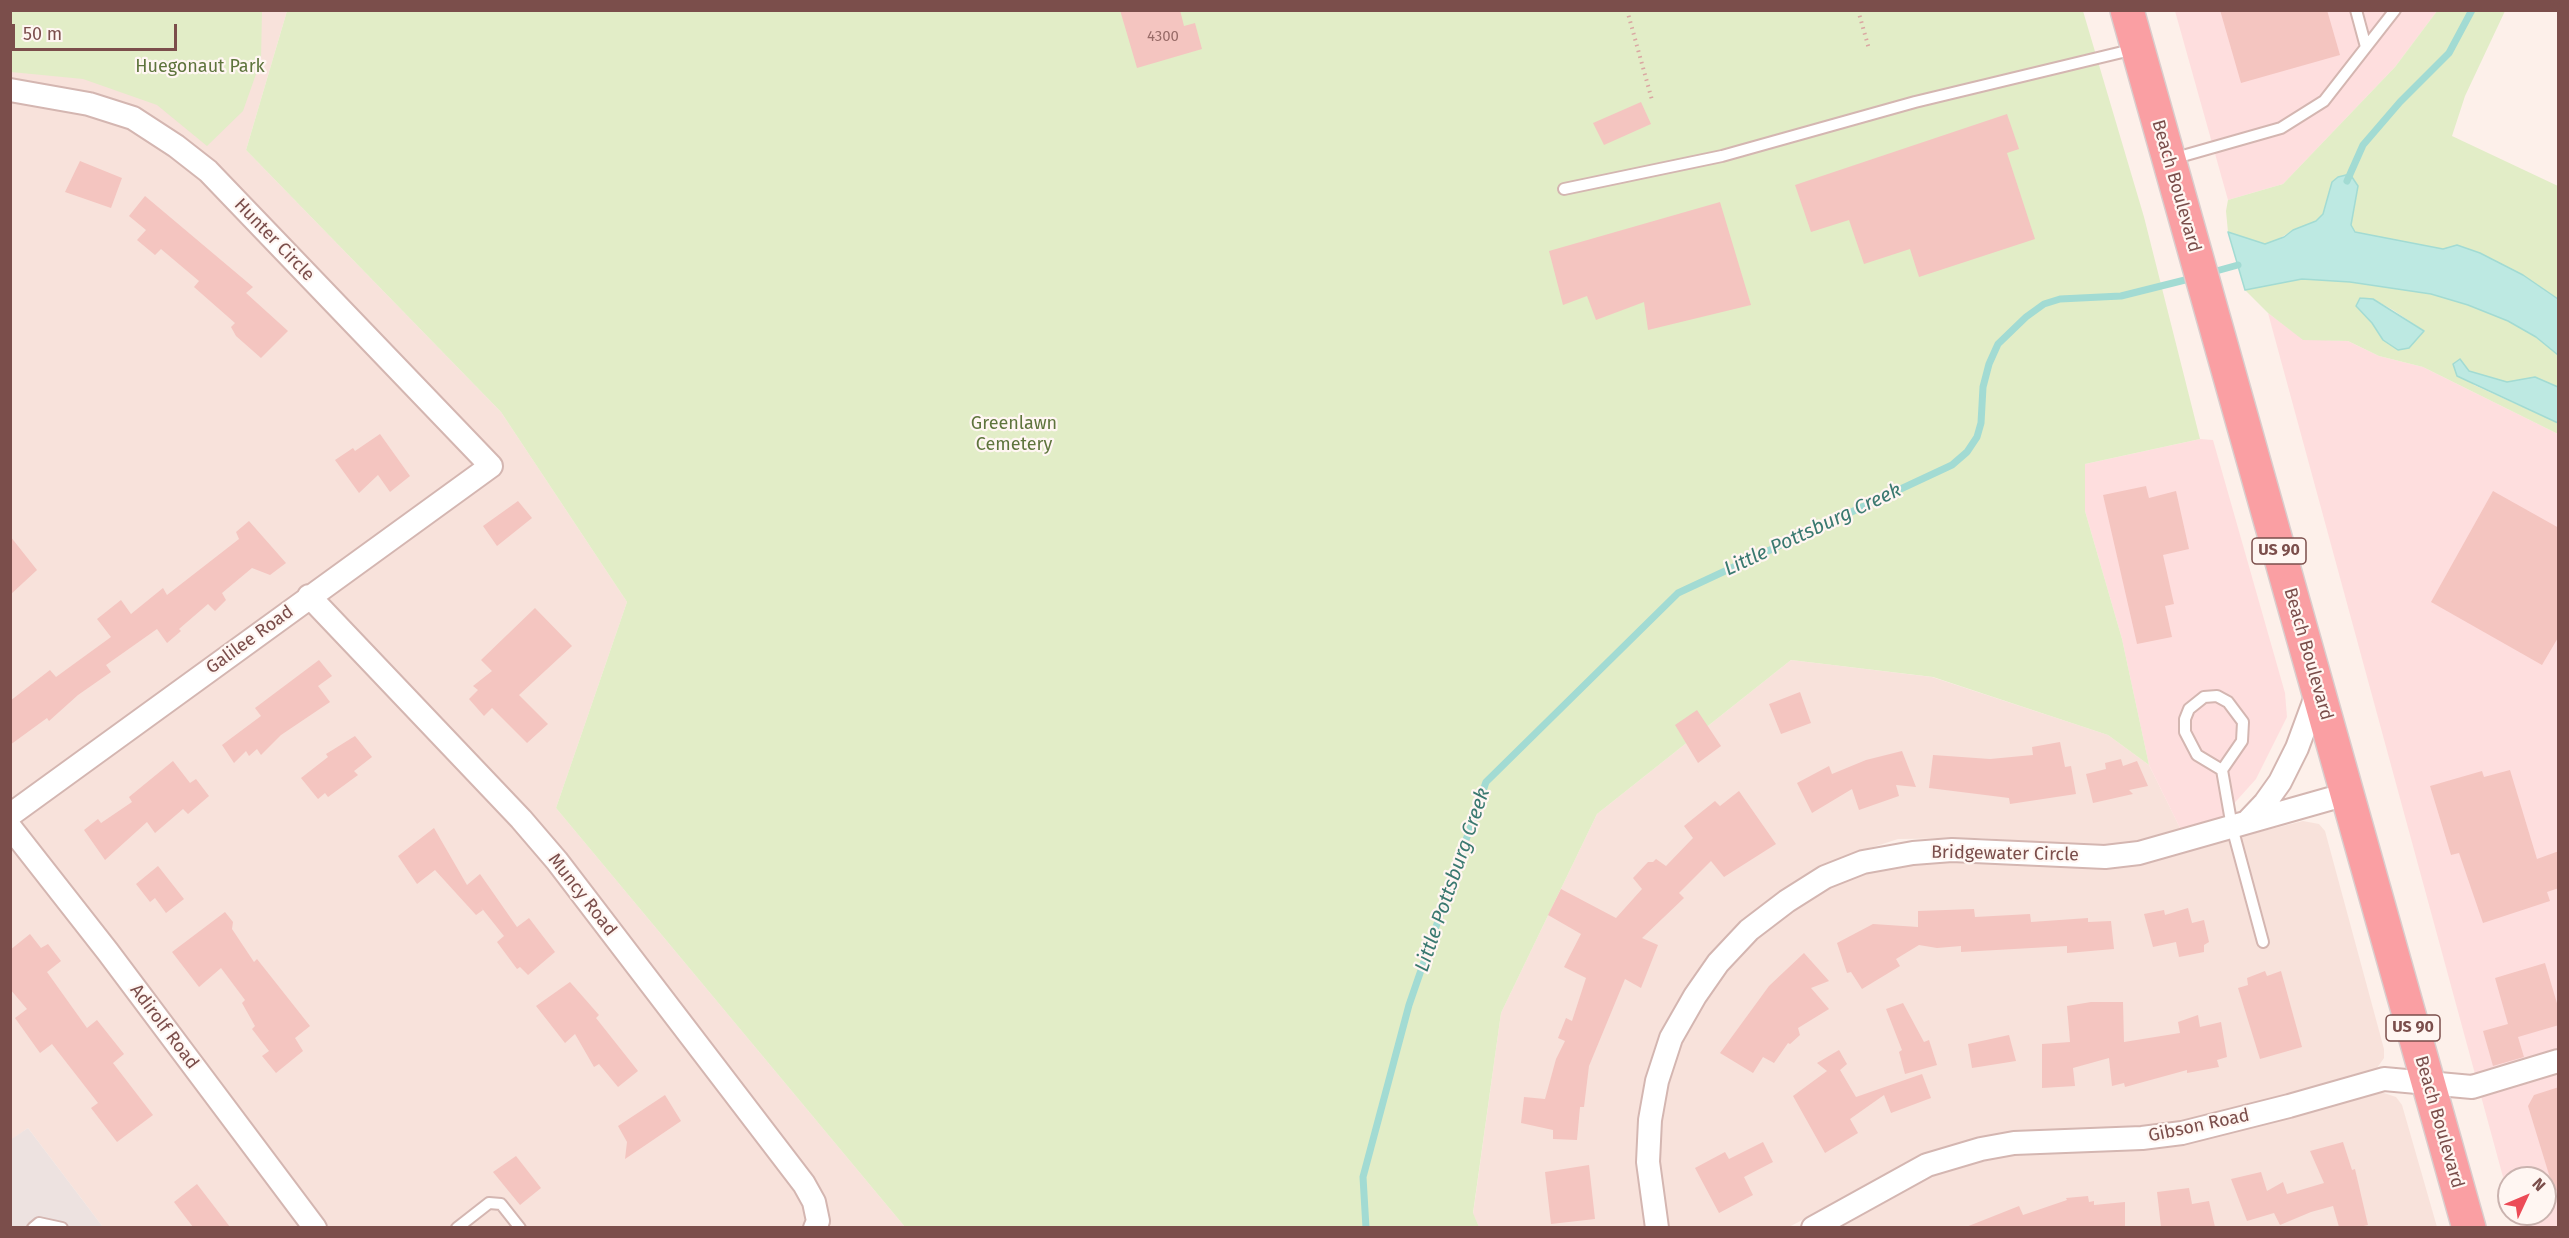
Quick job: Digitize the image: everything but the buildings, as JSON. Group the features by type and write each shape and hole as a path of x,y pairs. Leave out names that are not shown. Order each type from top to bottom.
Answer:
{"highway":[{"name":"Beach Boulevard","path":"2127,10 2469,1227"}],"street":[{"name":"Hunter Circle","path":"10,90 100,107 133,118 176,146 208,171 491,466"},
{"name":"Galilee Road","path":"10,815 491,466"},
{"name":"Muncy Road","path":"309,596 521,819 557,861 804,1184 814,1202 816,1224"},
{"path":"2239,826 2265,803 2280,782 2297,747 2318,691"},
{"name":"Bridgewater Circle","path":"1657,1227 1648,1162 1650,1120 1657,1081 1671,1038 1695,996 1718,963 1749,930 1787,901 1825,877 1863,862 1952,850 2105,856 2139,853 2348,794"},
{"name":"Adirolf Road","path":"10,827 108,952 315,1227"},
{"name":"Gibson Road","path":"1813,1227 1927,1165 1981,1149 2014,1143 2142,1138 2182,1133 2384,1079 2428,1081 2472,1087 2559,1061"}],"lane":[{"path":"2356,10 2366,47"},
{"path":"2169,160 2281,128 2324,101 2395,10"},
{"path":"1564,189 1722,156 1915,102 2138,49"},
{"path":"2222,771 2242,741 2243,722 2238,712 2228,702 2217,696 2204,697 2196,701 2189,709 2185,719 2186,732 2197,755 2222,771 2239,826 2263,942"},
{"path":"457,1227 489,1203 501,1204 520,1227"},
{"path":"33,1227 39,1224 62,1227"}],"path":[{"path":"1627,10 1652,100"},
{"path":"1858,10 1869,49"}],"shaded area":[{"path":"11,11 287,11 246,150 501,412 627,602 556,808 905,1227 103,1227 28,1128 11,1140"},
{"path":"2175,11 2437,11 2395,67 2283,184 2228,200"},
{"path":"2268,313 2303,339 2348,341 2379,356 2423,367 2558,434 2558,1227 2520,1226 2557,1226 2557,1166 2500,1166"},
{"path":"2200,439 2213,440 2285,693 2287,717 2256,779 2221,818 2182,832 2149,765 2122,639 2085,511 2085,464"},
{"path":"1791,660 1932,677 2108,735 2149,765 2182,832 2113,847 1981,838 1898,839 1842,857 1775,896 1733,929 1702,968 1655,1048 1643,1098 1647,1227 1479,1227 1473,1214 1501,1013 1597,814"},
{"path":"2303,821 2319,824 2325,831 2384,1049 2384,1058 2377,1068 2364,1074 2232,1111 2160,1126 1934,1151 1789,1227 1664,1228 1658,1173 1659,1127 1666,1083 1681,1037 1709,993 1748,947 1788,913 1858,871 1970,857 2048,866 2143,861"},
{"path":"2381,1092 2396,1097 2402,1105 2437,1227 1833,1228 1916,1181 1964,1164 2032,1152 2181,1144"},
{"path":"28,1128 103,1227 11,1227 10,1140"}],"green space":[{"name":"Huegonaut Park","path":"10,11 262,11 261,60 243,111 207,146 157,105 83,79 11,72"},
{"name":"Greenlawn Cemetery","path":"287,11 2083,11 2144,217 2200,439 2085,464 2085,511 2122,639 2149,765 2108,735 1933,677 1791,660 1597,814 1501,1013 1473,1213 1479,1227 905,1227 556,808 627,602 501,412 246,150"},
{"path":"2437,11 2505,11 2465,96 2452,136 2558,186 2558,299 2523,275 2480,253 2457,245 2443,249 2354,232 2351,226 2358,187 2326,202 2324,214 2316,221 2293,230 2274,242 2265,244 2228,232 2226,211 2228,200 2283,184 2395,67"},
{"path":"2302,279 2350,282 2431,294 2468,305 2508,321 2536,337 2558,355 2558,387 2535,377 2507,382 2469,371 2460,359 2474,385 2558,423 2558,434 2423,367 2379,356 2348,341 2303,340 2268,313 2245,290","holes":["2373,299 2424,331 2416,339 2383,340 2372,323 2356,306"]}],"water":[{"path":"2350,174 2358,186 2351,225 2355,232 2443,249 2457,245 2480,253 2523,275 2558,299 2558,355 2536,337 2508,321 2468,305 2431,294 2350,282 2302,279 2245,290 2228,232 2265,244 2284,237 2293,230 2316,221 2323,214 2332,182 2338,177"},
{"path":"2360,298 2373,299 2424,331 2409,348 2398,350 2383,340 2372,323 2356,306"},
{"path":"2460,359 2469,371 2507,382 2535,377 2558,387 2558,423 2457,376 2453,364"}],"waterway":[{"path":"2347,181 2363,145 2400,102 2449,53 2472,10"},
{"name":"Little Pottsburg Creek","path":"2209,273 2238,265"},
{"name":"Little Pottsburg Creek","path":"1366,1228 1363,1177 1409,1005 1486,782 1678,593 1952,465 1967,452 1977,437 1981,423 1983,387 1989,364 1998,344 2026,317 2044,304 2060,299 2121,296 2193,278"}]}
